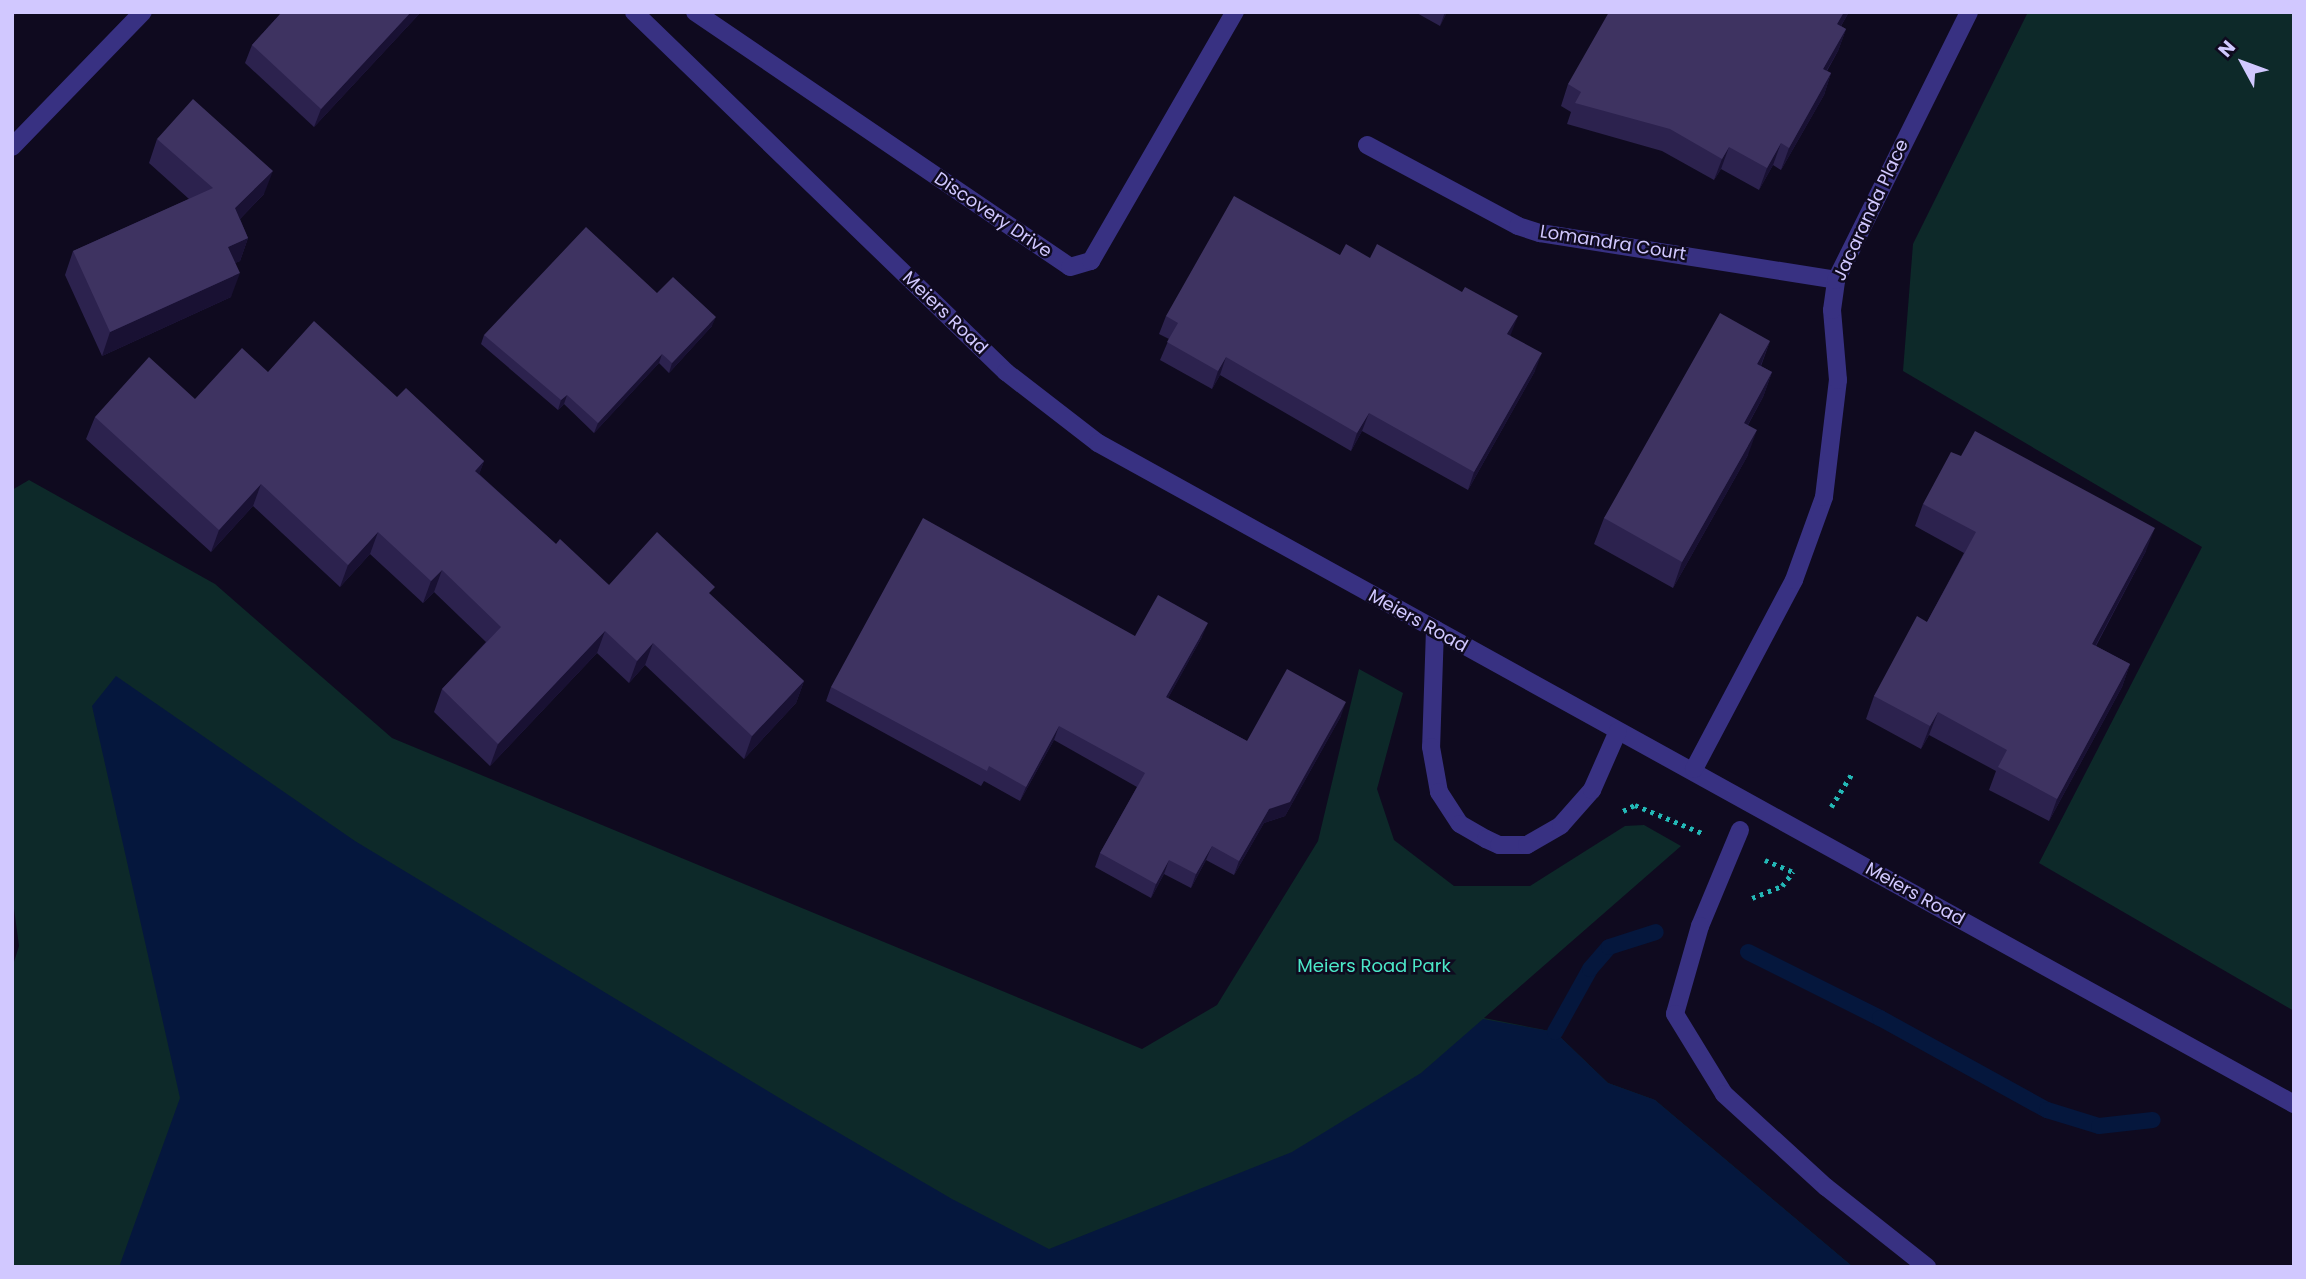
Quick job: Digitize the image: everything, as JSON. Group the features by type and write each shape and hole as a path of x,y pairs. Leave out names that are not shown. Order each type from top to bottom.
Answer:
{"street":[{"path":"12,147 143,12"},
{"name":"Meiers Road","path":"634,12 1006,372 1098,443 1618,731 1694,769 2294,1104"},
{"name":"Discovery Drive","path":"695,12 1070,267 1091,261 1235,12"},
{"name":"Jacaranda Place","path":"1694,769 1794,580 1824,497 1838,380 1832,310 1836,280 1969,12"},
{"name":"Lomandra Court","path":"1367,145 1518,226 1540,233 1836,280"},
{"path":"1435,629 1431,747 1439,792 1460,824 1486,839 1499,845 1527,845 1560,825 1591,790 1618,731"},
{"path":"1735,838 1700,926 1675,1014 1724,1094 1826,1187 1927,1267"}],"path":[{"path":"1835,801 1851,775"},
{"path":"1613,817 1635,805 1735,838 1793,872"},
{"path":"1700,926 1720,934 1750,898 1782,886 1798,866"}],"green space":[{"path":"2028,12 2294,12 2294,1011 2039,863 2202,547 1903,371 1913,244"},
{"name":"Meiers Road Park","path":"29,480 215,584 392,738 1142,1049 1217,1005 1318,841 1359,669 1403,693 1377,789 1394,840 1454,886 1530,886 1625,826 1644,825 1681,846 1484,1018 1555,1032 1608,1083 1655,1100 1853,1267 12,1267 12,968 19,946 12,894 12,490"}],"water":[{"path":"116,676 355,841 786,1102 952,1199 1049,1249 1292,1152 1421,1073 1483,1019 1555,1032 1608,1083 1655,1100 1853,1267 119,1267 180,1098 92,706"}],"building":[{"path":"282,12 411,12 321,109 252,45"},
{"path":"1609,12 1844,12 1837,24 1846,29 1823,69 1831,73 1789,148 1781,143 1767,168 1729,147 1722,159 1670,129 1575,103 1581,92 1568,84"},
{"path":"193,99 273,171 235,208 248,238 228,247 240,273 110,332 73,251 213,188 157,139"},
{"path":"1234,196 1340,255 1346,244 1370,258 1377,244 1462,292 1465,287 1518,316 1507,334 1542,353 1474,472 1369,413 1357,433 1226,357 1218,371 1167,342 1178,323 1166,316"},
{"path":"586,227 657,293 673,277 716,317 672,363 662,354 598,423 567,395 561,400 484,335"},
{"path":"1720,313 1770,341 1757,364 1772,372 1744,423 1757,430 1682,562 1604,518"},
{"path":"314,321 397,397 406,388 484,461 475,471 556,544 560,539 609,585 657,532 715,587 709,593 804,681 752,736 653,643 637,661 605,631 498,744 442,689 501,627 442,570 431,581 378,532 348,565 261,484 219,530 95,417 149,357 195,399 242,348 268,372"},
{"path":"1975,431 2155,528 2092,644 2130,664 2057,799 1998,767 2007,750 1938,712 1930,726 1874,696 1917,616 1927,622 1976,532 1923,504 1951,452 1961,456"},
{"path":"923,518 1135,636 1158,595 1208,623 1166,697 1247,741 1287,669 1346,702 1290,802 1269,809 1239,861 1212,846 1196,874 1169,860 1156,884 1100,853 1145,773 1059,726 1026,787 989,766 987,771 831,687"}],"waterway":[{"path":"1555,1032 1590,969 1609,947 1656,932"},
{"path":"1748,952 1880,1018 2047,1110 2099,1126 2153,1120"}]}
